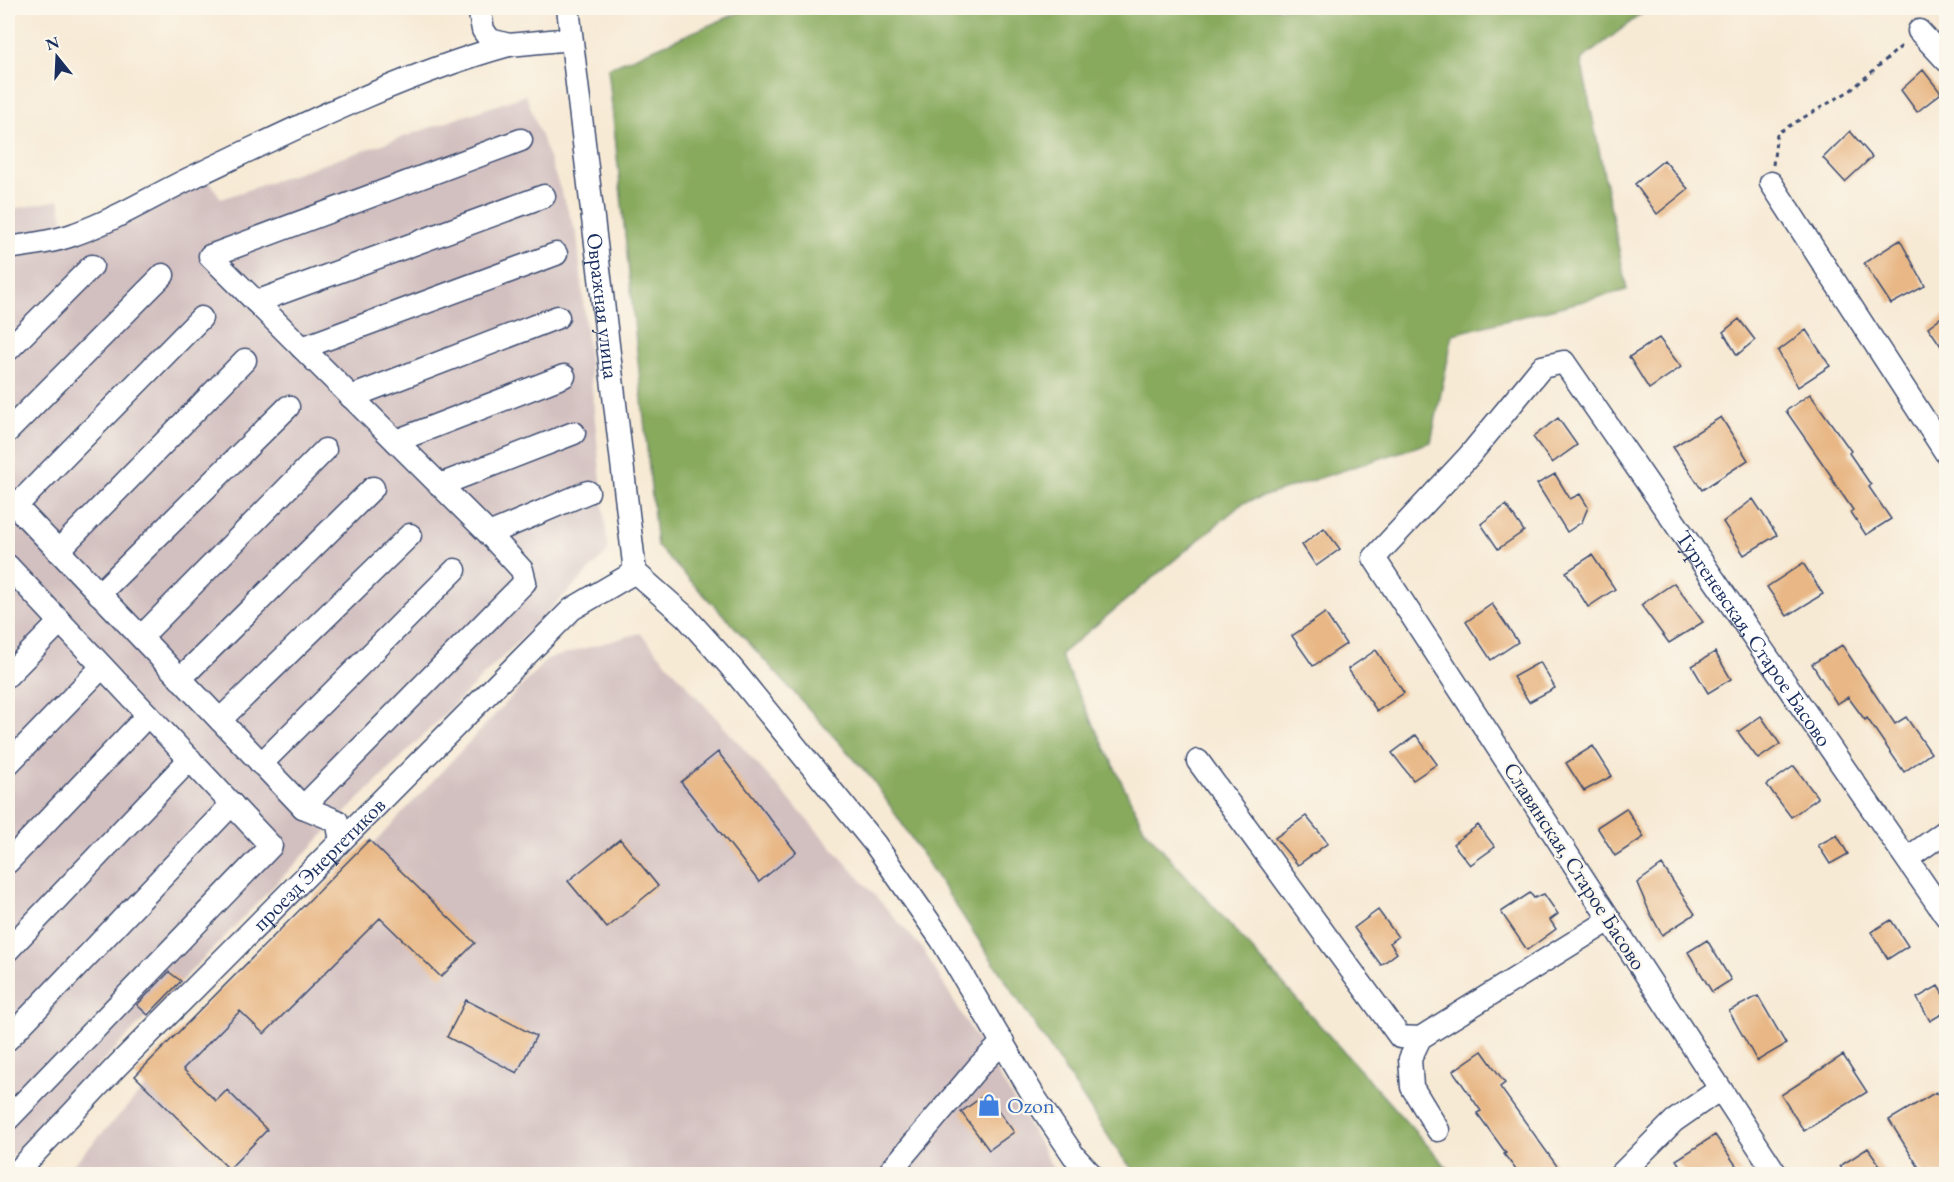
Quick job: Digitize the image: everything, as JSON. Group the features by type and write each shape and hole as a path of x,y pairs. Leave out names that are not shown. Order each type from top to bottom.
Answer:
{"street":[{"path":"479,8 483,30 489,40 509,45"},
{"name":"Овражная улица","path":"568,8 635,572"},
{"path":"1919,31 1947,60"},
{"path":"8,248 73,235 129,211 182,182 308,122 403,81 477,53 509,45 571,39"},
{"path":"303,807 525,582 522,570 489,534 210,256 521,140"},
{"path":"1771,183 1947,453"},
{"path":"256,302 544,196"},
{"path":"302,348 556,254"},
{"path":"8,350 92,266"},
{"path":"8,431 163,275"},
{"path":"351,397 558,317"},
{"path":"201,318 12,502 303,807 337,821 341,840"},
{"path":"58,551 245,360"},
{"name":"Тургеневская, Старое Басово","path":"1374,558 1469,456 1542,367 1564,362 1947,916"},
{"path":"396,441 564,376"},
{"path":"99,594 288,407"},
{"path":"440,485 574,433"},
{"path":"141,637 325,450"},
{"path":"180,679 373,488"},
{"path":"489,534 588,492"},
{"path":"220,720 410,535"},
{"name":"Славянская, Старое Басово","path":"1374,558 1776,1174"},
{"path":"261,764 455,570"},
{"path":"635,572 686,617 730,666 875,844 941,939 1035,1098 1074,1156 1090,1174"},
{"name":"проезд Энергетиков","path":"15,1174 118,1065 572,609 635,572"},
{"path":"8,1119 271,846 60,622 12,579"},
{"path":"8,675 60,622"},
{"path":"8,764 102,667"},
{"path":"8,862 148,715"},
{"path":"8,950 190,759"},
{"path":"1198,761 1400,1037 1420,1038"},
{"path":"8,1039 232,804"},
{"path":"1908,858 1947,831"},
{"path":"1438,1130 1412,1088 1410,1059 1420,1038 1610,920"},
{"path":"888,1174 979,1066 1003,1042"},
{"path":"1621,1174 1674,1121 1720,1089"}],"path":[{"path":"1771,183 1777,133 1851,90 1919,31 1938,8"}],"shaded area":[{"path":"526,95 577,235 608,552 337,821 8,1159 8,253 206,175 221,199"},
{"path":"59,200 65,231 8,242 8,210"},
{"path":"640,633 922,948 1056,1174 64,1174 547,659"}],"green space":[{"path":"750,8 1649,8 1581,60 1627,290 1453,334 1431,442 1243,503 1060,655 1145,830 1453,1174 1137,1174 1122,1157 873,780 731,623 657,546 608,68"}],"building":[{"path":"1923,70 1941,93 1917,112 1901,90"},
{"path":"1850,131 1872,157 1845,182 1823,158"},
{"path":"1664,160 1688,189 1657,214 1635,184"},
{"path":"1900,240 1925,286 1891,304 1864,263"},
{"path":"1947,313 1947,355 1928,327"},
{"path":"1739,319 1755,340 1737,355 1723,332"},
{"path":"1806,330 1830,366 1798,387 1778,351"},
{"path":"1659,338 1681,367 1649,389 1629,357"},
{"path":"1810,394 1851,451 1849,453 1871,485 1869,487 1891,519 1866,535 1832,477 1786,411"},
{"path":"1721,417 1748,460 1702,490 1673,447"},
{"path":"1558,418 1577,445 1552,463 1533,437"},
{"path":"1555,474 1570,499 1580,494 1588,507 1582,522 1567,532 1537,484"},
{"path":"1753,499 1777,535 1744,555 1723,522"},
{"path":"1506,505 1524,531 1498,549 1481,524"},
{"path":"1324,528 1340,549 1316,566 1302,545"},
{"path":"1592,555 1615,589 1588,607 1566,572"},
{"path":"1803,563 1823,594 1787,616 1767,587"},
{"path":"1674,583 1703,622 1669,643 1641,605"},
{"path":"1492,604 1518,642 1491,660 1466,622"},
{"path":"1325,613 1346,644 1313,666 1292,636"},
{"path":"1842,645 1895,724 1906,717 1931,753 1904,772 1867,718 1865,720 1848,697 1837,704 1812,664"},
{"path":"1376,650 1404,693 1377,711 1348,669"},
{"path":"1715,652 1731,679 1708,693 1692,666"},
{"path":"1540,662 1555,688 1529,702 1513,677"},
{"path":"1761,716 1780,744 1758,759 1738,732"},
{"path":"1416,735 1437,764 1413,780 1392,753"},
{"path":"1593,746 1612,776 1584,791 1566,763"},
{"path":"718,752 796,852 759,882 681,782"},
{"path":"1794,766 1818,798 1791,817 1767,785"},
{"path":"1626,808 1644,837 1615,856 1597,827"},
{"path":"1306,816 1328,843 1298,865 1275,838"},
{"path":"1478,825 1495,847 1470,865 1453,844"},
{"path":"1837,835 1848,854 1830,864 1818,845"},
{"path":"620,839 658,886 607,928 568,881"},
{"path":"369,840 475,943 441,977 380,918 264,1034 240,1011 183,1069 216,1101 227,1090 267,1130 229,1169 135,1076"},
{"path":"1662,865 1695,914 1662,935 1637,883"},
{"path":"1530,893 1534,898 1544,894 1558,914 1550,920 1556,929 1527,950 1501,912"},
{"path":"1378,910 1398,937 1390,943 1397,953 1381,965 1354,928"},
{"path":"1891,920 1908,946 1888,959 1871,932"},
{"path":"1707,940 1731,980 1712,992 1688,952"},
{"path":"169,972 181,981 148,1015 137,1005"},
{"path":"1938,986 1947,1001 1947,1011 1930,1021 1917,998"},
{"path":"1758,996 1786,1044 1757,1061 1729,1011"},
{"path":"466,1000 536,1036 517,1073 447,1037"},
{"path":"1482,1051 1505,1083 1500,1087 1557,1166 1545,1174 1519,1174 1477,1113 1481,1111 1453,1071"},
{"path":"1843,1055 1867,1092 1804,1131 1781,1095"},
{"path":"1936,1092 1947,1108 1947,1174 1923,1174 1889,1120"},
{"path":"986,1094 1014,1132 989,1150 961,1112"},
{"path":"1715,1135 1742,1174 1686,1174 1676,1160"},
{"path":"1868,1148 1886,1174 1846,1174 1840,1166"}],"place":[{"name":"Ozon","path":"989,1105"}]}
